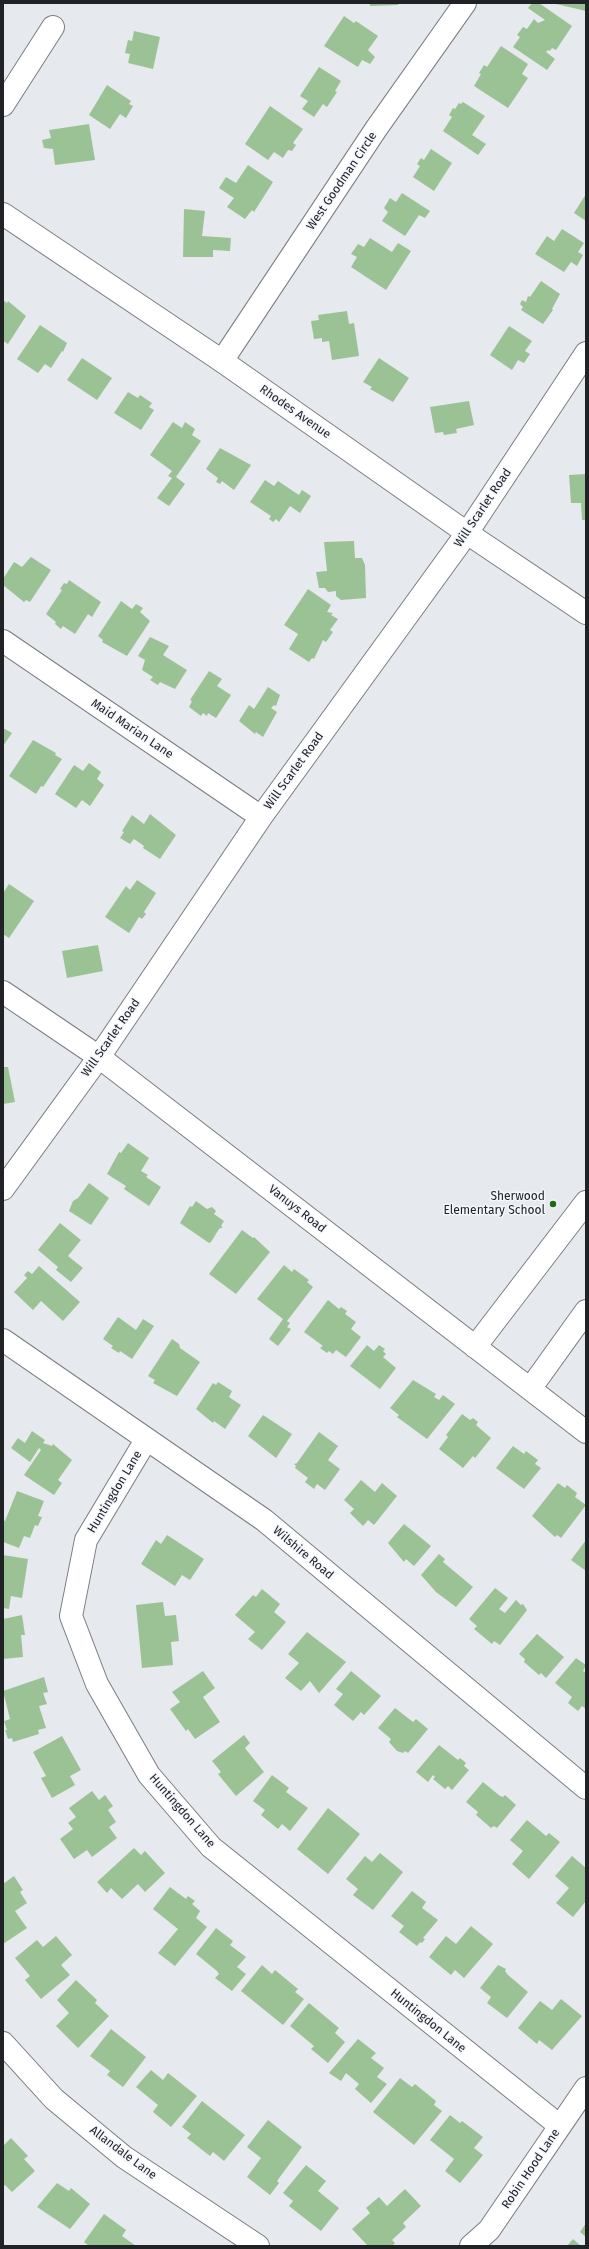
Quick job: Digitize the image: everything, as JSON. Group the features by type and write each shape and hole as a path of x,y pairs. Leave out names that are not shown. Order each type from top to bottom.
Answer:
{"street":[{"name":"West Goodman Circle","path":"222,361 376,129 465,3"},
{"path":"3,105 53,27"},
{"name":"Rhodes Avenue","path":"3,214 222,361 467,533 586,612"},
{"name":"Will Scarlet Road","path":"3,1189 99,1057 260,817 467,533 586,353"},
{"name":"Maid Marian Lane","path":"3,641 260,817"},
{"name":"Vanuys Road","path":"3,992 99,1057 586,1432"},
{"path":"476,1347 586,1202"},
{"path":"530,1389 586,1311"},
{"name":"Wilshire Road","path":"3,1340 264,1520 586,1788"},
{"name":"Huntingdon Lane","path":"146,1440 86,1540 71,1616 98,1684 149,1775 211,1847 560,2126"},
{"name":"Allandale Lane","path":"3,2043 54,2099 124,2157 258,2246"},
{"name":"Robin Hood Lane","path":"471,2246 489,2230 586,2088"}],"building":[{"path":"370,3 398,3 398,5 370,6"},
{"path":"532,3 539,3 572,26 556,50 552,48 550,51 548,50 546,52 555,59 547,70 513,47 520,37 517,35 523,27 527,29 534,19 538,23 545,20 528,8"},
{"path":"586,3 586,11 556,4"},
{"path":"344,16 354,23 356,21 378,36 368,50 375,57 370,64 362,60 358,67 324,46"},
{"path":"134,31 160,37 153,69 128,63 130,54 125,53 128,40 132,41"},
{"path":"501,46 528,64 522,74 528,78 508,108 474,86 484,65 487,67"},
{"path":"319,67 341,81 335,91 337,92 327,107 323,104 314,117 302,109 308,101 300,96"},
{"path":"107,85 131,101 129,104 133,106 126,118 120,114 110,129 89,115"},
{"path":"463,102 485,116 472,135 486,144 478,155 443,131 452,117 449,115 453,108 455,109 459,103 461,104"},
{"path":"270,106 303,129 293,143 296,145 292,151 288,150 283,158 274,152 268,160 245,144"},
{"path":"89,124 95,160 55,165 53,149 44,148 42,140 51,138 49,130"},
{"path":"431,149 452,163 434,191 413,177 420,166 417,164 421,158 424,160"},
{"path":"248,165 273,182 254,212 252,210 245,219 227,207 234,198 219,188 226,177 236,183"},
{"path":"402,193 430,211 425,218 419,215 405,236 382,221 388,212 384,208 390,198 396,202"},
{"path":"586,194 586,221 574,213"},
{"path":"184,209 205,211 202,236 231,238 230,251 213,250 213,257 183,257"},
{"path":"562,229 584,243 578,252 583,255 577,266 571,262 564,272 535,254 547,236 554,241"},
{"path":"370,238 392,252 398,243 411,251 386,290 351,267 357,257 351,254 358,244 364,247"},
{"path":"541,281 560,294 552,309 553,310 543,324 521,310 523,307 520,304 522,300 526,302 528,296 530,297"},
{"path":"3,300 7,303 8,301 26,316 8,344 3,341"},
{"path":"347,311 349,324 354,323 359,356 332,360 329,341 322,342 322,338 314,339 311,321 319,320 318,315"},
{"path":"40,325 67,343 63,352 62,351 51,368 45,364 38,373 17,359"},
{"path":"509,326 532,341 525,351 530,354 524,363 518,360 512,370 490,355"},
{"path":"82,358 112,378 97,400 67,380"},
{"path":"379,358 409,378 393,402 370,389 372,387 363,382"},
{"path":"128,392 138,398 140,395 152,403 149,407 154,410 141,430 114,413"},
{"path":"469,401 474,425 456,429 457,433 444,435 443,432 435,433 430,407"},
{"path":"173,422 182,428 185,422 195,429 192,435 201,441 176,477 185,484 169,506 157,498 172,478 168,476 172,471 150,455"},
{"path":"220,448 251,465 234,490 222,481 220,484 216,482 218,478 206,469"},
{"path":"586,474 586,520 582,520 581,503 571,503 569,475"},
{"path":"265,480 274,486 278,481 299,495 302,490 311,496 300,513 290,506 279,522 276,519 273,522 269,519 271,516 250,502"},
{"path":"354,541 355,558 362,558 365,565 366,598 341,600 336,596 336,591 328,592 325,588 319,588 316,572 327,571 324,542"},
{"path":"31,557 51,570 30,602 26,600 24,602 3,585 3,579 14,562 22,567"},
{"path":"69,580 101,602 92,617 88,614 75,634 63,626 61,629 55,624 56,622 46,614 62,590 60,589 64,583 67,584"},
{"path":"308,589 331,605 327,612 333,613 331,615 338,619 330,630 333,632 326,642 323,640 314,659 312,658 309,662 289,649 298,634 284,625"},
{"path":"121,601 132,609 136,604 143,608 140,612 150,621 127,656 102,642 103,640 98,636"},
{"path":"150,637 169,646 163,655 187,670 175,689 160,682 158,685 150,680 153,677 142,670 145,660 138,656"},
{"path":"209,671 222,679 217,686 231,695 216,718 208,713 207,716 203,713 201,716 189,707 192,701 190,700"},
{"path":"268,687 280,695 276,706 274,705 271,708 277,712 263,737 256,732 255,734 239,721 249,705 254,709"},
{"path":"3,728 12,733 3,746"},
{"path":"33,740 56,753 55,755 62,759 43,787 41,786 36,794 9,776"},
{"path":"89,763 101,772 97,779 104,785 90,806 82,800 76,808 55,794 74,765 83,771"},
{"path":"150,814 176,835 160,859 143,848 144,846 134,839 130,844 120,838 124,832 122,831 132,815 144,824"},
{"path":"137,880 156,893 144,912 146,914 142,919 139,917 129,933 105,917 126,886 130,890"},
{"path":"9,884 34,901 9,938 3,934 3,893"},
{"path":"98,945 103,971 67,978 62,951"},
{"path":"3,1067 8,1067 15,1102 3,1104"},
{"path":"128,1143 149,1158 141,1171 148,1175 146,1177 161,1187 149,1206 124,1189 126,1186 107,1174 119,1152 121,1153"},
{"path":"89,1183 109,1198 91,1225 69,1211 73,1201 78,1198"},
{"path":"196,1201 207,1209 212,1207 216,1211 214,1214 224,1221 221,1226 223,1227 219,1229 209,1243 180,1223 190,1206 192,1207"},
{"path":"60,1223 81,1240 68,1256 83,1268 71,1282 56,1270 58,1267 38,1250"},
{"path":"242,1230 253,1238 254,1237 270,1252 236,1294 209,1274"},
{"path":"284,1265 292,1272 294,1269 309,1280 307,1282 313,1287 287,1321 290,1323 287,1327 291,1329 278,1346 269,1339 283,1319 257,1299"},
{"path":"39,1266 80,1302 63,1321 41,1301 33,1310 14,1292 27,1278 24,1275 28,1271 32,1274"},
{"path":"328,1300 339,1309 341,1307 347,1311 345,1314 356,1322 351,1329 361,1337 346,1357 336,1350 333,1354 329,1351 327,1353 320,1348 323,1346 304,1332"},
{"path":"118,1317 136,1330 143,1319 154,1326 132,1359 120,1351 119,1353 111,1348 113,1346 103,1339"},
{"path":"172,1339 179,1344 180,1348 200,1362 177,1396 153,1383 155,1380 148,1376"},
{"path":"367,1345 374,1351 379,1345 385,1349 383,1351 386,1354 383,1357 396,1368 380,1389 350,1366"},
{"path":"413,1380 436,1394 434,1397 439,1400 443,1395 455,1404 427,1439 397,1417 399,1415 390,1408"},
{"path":"218,1382 232,1391 229,1397 241,1405 225,1429 214,1421 213,1423 196,1409 213,1383 216,1385"},
{"path":"462,1414 470,1420 473,1418 478,1422 476,1425 491,1438 475,1458 473,1456 463,1468 439,1449 448,1437 446,1435"},
{"path":"263,1415 292,1434 276,1458 248,1436"},
{"path":"32,1431 45,1440 43,1443 52,1446 53,1444 72,1460 58,1480 62,1483 54,1495 24,1475 41,1450 39,1448 30,1462 11,1448 18,1438 25,1443"},
{"path":"319,1432 338,1446 328,1460 340,1469 325,1490 317,1484 314,1489 305,1482 308,1478 295,1468 296,1466 294,1464 297,1463"},
{"path":"513,1446 524,1454 526,1451 538,1460 535,1464 541,1468 524,1489 496,1468"},
{"path":"361,1480 375,1492 382,1483 397,1496 374,1525 368,1520 363,1526 350,1513 354,1509 344,1500"},
{"path":"558,1483 565,1488 567,1485 577,1493 575,1497 586,1505 561,1538 557,1535 555,1537 532,1516"},
{"path":"17,1491 44,1501 38,1516 42,1517 38,1526 35,1525 30,1538 24,1536 19,1548 3,1542 3,1520 5,1521"},
{"path":"404,1524 431,1546 414,1566 406,1559 404,1562 388,1543"},
{"path":"167,1535 204,1559 190,1580 182,1575 175,1586 141,1564 156,1540 161,1544"},
{"path":"586,1540 586,1571 571,1560"},
{"path":"439,1554 445,1559 443,1562 473,1587 456,1607 436,1592 421,1575"},
{"path":"3,1555 28,1559 22,1598 11,1596 9,1609 3,1608"},
{"path":"495,1588 508,1598 499,1609 505,1613 516,1600 521,1605 523,1604 527,1610 500,1645 494,1641 492,1644 474,1629 477,1626 469,1619"},
{"path":"262,1589 280,1604 274,1612 286,1622 262,1650 248,1639 255,1632 235,1615 253,1595 256,1597"},
{"path":"163,1602 165,1616 176,1615 179,1641 171,1642 173,1665 142,1668 136,1605"},
{"path":"22,1615 25,1635 21,1635 23,1657 3,1659 3,1619"},
{"path":"307,1632 346,1662 319,1693 310,1681 301,1691 285,1678 299,1663 288,1654"},
{"path":"537,1634 564,1657 546,1678 541,1673 539,1675 524,1662 525,1659 519,1654"},
{"path":"576,1658 586,1665 583,1671 586,1673 586,1709 582,1706 578,1711 568,1703 572,1697 555,1683"},
{"path":"203,1671 215,1688 203,1697 220,1722 195,1739 188,1729 186,1731 170,1709 180,1702 172,1692"},
{"path":"351,1671 381,1696 364,1715 361,1712 353,1721 334,1705 343,1694 336,1689"},
{"path":"44,1677 48,1692 43,1693 47,1704 39,1706 46,1728 38,1730 39,1734 13,1742 12,1738 8,1739 5,1730 7,1730 4,1721 10,1719 3,1691"},
{"path":"395,1708 413,1722 416,1719 428,1729 408,1753 405,1751 403,1753 397,1751 389,1742 391,1739 378,1728"},
{"path":"244,1735 250,1743 245,1748 264,1772 236,1796 218,1774 221,1772 212,1761"},
{"path":"62,1736 81,1770 70,1776 75,1785 52,1798 41,1778 46,1776 33,1752"},
{"path":"439,1745 458,1760 460,1758 466,1763 464,1766 469,1770 452,1790 448,1786 445,1789 433,1779 435,1777 433,1775 428,1782 416,1772"},
{"path":"272,1775 289,1788 286,1792 308,1808 290,1831 282,1824 278,1829 261,1815 265,1810 253,1801"},
{"path":"483,1782 500,1796 503,1797 505,1795 516,1805 497,1828 494,1826 491,1828 476,1815 478,1812 466,1802"},
{"path":"92,1791 99,1800 105,1795 113,1806 108,1810 116,1822 109,1827 117,1838 92,1857 87,1850 74,1859 60,1839 73,1829 68,1823 76,1817 69,1808"},
{"path":"328,1808 360,1834 328,1874 297,1849"},
{"path":"527,1820 546,1836 549,1833 560,1842 529,1879 512,1864 523,1851 510,1840"},
{"path":"134,1848 141,1855 145,1851 165,1873 145,1892 138,1884 122,1899 111,1888 107,1893 97,1882"},
{"path":"380,1853 403,1872 373,1910 353,1895 358,1889 346,1879 365,1856 372,1862"},
{"path":"572,1856 586,1868 586,1901 573,1917 556,1903 569,1888 555,1876"},
{"path":"14,1876 23,1890 20,1892 27,1903 15,1911 27,1928 3,1944 3,1884"},
{"path":"170,1887 186,1899 188,1896 195,1901 192,1904 200,1911 196,1918 207,1927 175,1966 158,1953 178,1929 153,1909"},
{"path":"412,1891 426,1902 422,1908 438,1920 423,1938 425,1939 422,1943 420,1942 417,1946 399,1932 404,1926 391,1916"},
{"path":"471,1926 493,1944 464,1978 455,1970 451,1975 429,1957 446,1936 456,1944"},
{"path":"216,1928 233,1941 230,1945 246,1957 237,1967 246,1974 232,1991 215,1978 219,1974 217,1971 196,1954"},
{"path":"56,1936 72,1955 61,1965 70,1975 41,1999 25,1980 30,1976 15,1958 37,1940 43,1947"},
{"path":"262,1965 272,1974 275,1970 298,1989 295,1992 304,1999 283,2025 241,1991"},
{"path":"498,1965 506,1969 505,1971 508,1975 528,1992 507,2018 487,2003 491,1997 480,1988"},
{"path":"76,1980 97,2000 95,2003 109,2016 78,2048 56,2026 69,2013 57,2000"},
{"path":"561,1999 582,2016 552,2050 539,2040 537,2044 518,2028 540,2001 552,2010"},
{"path":"309,2003 339,2028 335,2033 345,2042 328,2063 311,2049 314,2046 290,2026"},
{"path":"111,2029 146,2057 123,2087 107,2075 110,2071 90,2056"},
{"path":"358,2039 376,2053 371,2058 384,2068 377,2077 387,2084 371,2103 355,2089 359,2084 346,2073 341,2081 329,2073"},
{"path":"151,2070 163,2080 168,2073 197,2096 171,2127 153,2112 158,2105 136,2087"},
{"path":"400,2078 412,2087 415,2084 436,2101 434,2105 442,2111 414,2145 373,2112"},
{"path":"202,2101 245,2135 224,2161 213,2152 210,2156 187,2138 191,2134 182,2127"},
{"path":"450,2115 460,2123 462,2121 483,2137 474,2148 483,2155 460,2183 445,2171 454,2159 430,2140"},
{"path":"268,2120 302,2147 277,2181 279,2183 270,2195 247,2177 261,2158 247,2147"},
{"path":"11,2138 28,2156 24,2159 35,2171 12,2192 5,2185 3,2187 3,2146"},
{"path":"306,2165 326,2181 318,2191 339,2208 321,2231 289,2206 293,2201 283,2193"},
{"path":"57,2183 69,2191 71,2188 90,2204 70,2229 37,2207"},
{"path":"405,2189 421,2206 403,2223 406,2227 392,2240 395,2243 392,2246 368,2246 352,2229 370,2213 366,2208 379,2197 387,2206"},
{"path":"104,2214 126,2230 122,2236 136,2246 89,2246 84,2242"},
{"path":"586,2223 586,2237 580,2232"},
{"path":"573,2239 581,2246 567,2246"}],"place":[{"name":"Sherwood Elementary School","path":"553,1204"}]}
